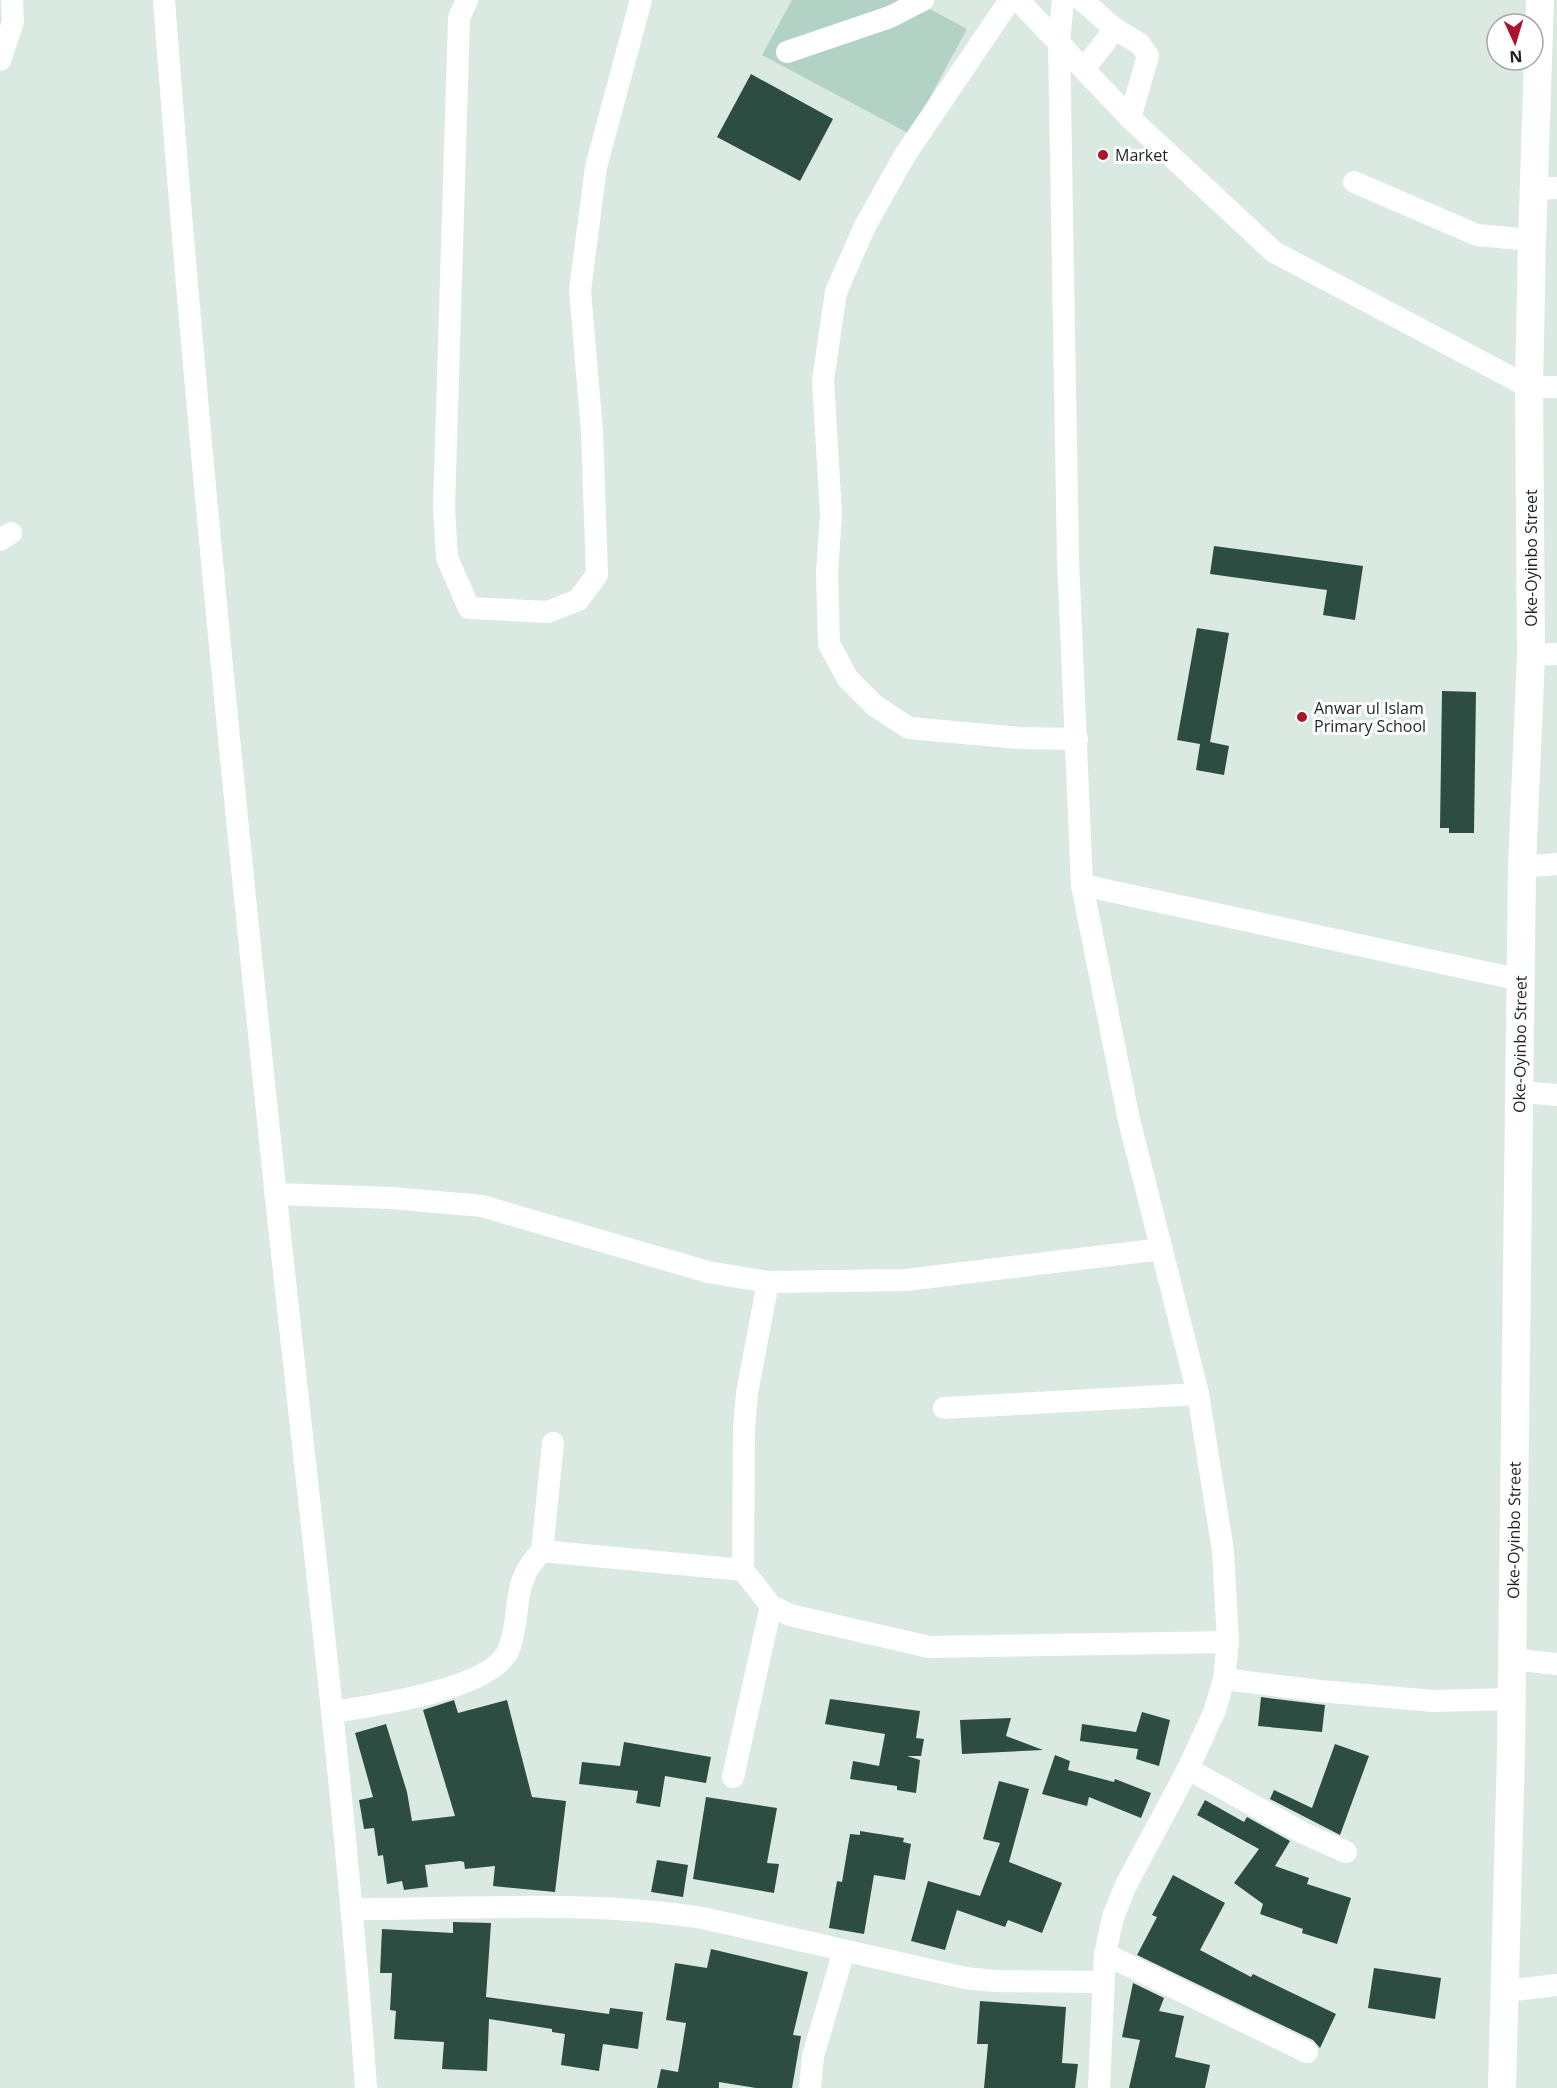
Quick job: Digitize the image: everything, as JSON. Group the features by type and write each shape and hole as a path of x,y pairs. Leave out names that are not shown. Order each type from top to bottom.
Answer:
{"main road":[{"name":"Oke-Oyinbo Street","path":"1502,2088 1518,1343 1522,867 1544,655 1543,387 1532,240 1545,189 1540,0"}],"street":[{"path":"0,60 14,22 12,0"},
{"path":"164,0 184,255 275,1194 353,1909 366,2088"},
{"path":"467,0 459,18 444,485 447,558 469,608 548,612 579,600 597,575 592,432 580,290 596,167 641,0"},
{"path":"788,52 890,16 923,0"},
{"path":"1010,0 904,155 865,226 836,292 823,380 831,514 826,573 829,644 848,679 874,705 909,728 1019,738 1077,739"},
{"path":"1018,0 1130,118 1274,252 1543,387"},
{"path":"1063,0 1059,42 1068,559 1082,885 1129,1120 1198,1394 1223,1551 1228,1642 1224,1679 1215,1710 1188,1768 1126,1885 1113,1917 1105,1954 1099,2088"},
{"path":"1082,0 1115,29 1140,44 1148,56 1130,118"},
{"path":"1084,69 1115,29"},
{"path":"1354,182 1477,236 1532,240"},
{"path":"1522,867 1557,864"},
{"path":"1082,885 1521,980"},
{"path":"1520,1092 1557,1095"},
{"path":"275,1194 392,1198 482,1206 708,1272 768,1282 906,1280 1162,1249"},
{"path":"768,1282 747,1393 744,1570 771,1606 790,1615 929,1647 1228,1642"},
{"path":"944,1408 1198,1394"},
{"path":"332,1712 387,1703 440,1689 470,1680 501,1663 509,1648 520,1581 532,1561 542,1551 553,1443"},
{"path":"542,1551 744,1570"},
{"path":"733,1777 771,1606"},
{"path":"1510,1659 1557,1664"},
{"path":"1224,1679 1320,1691 1433,1701 1510,1699"},
{"path":"1188,1768 1302,1833 1346,1852"},
{"path":"353,1909 589,1909 668,1913 703,1918 975,1979 1103,1982"},
{"path":"810,2088 813,2056 844,1951"},
{"path":"1105,1954 1307,2052"},
{"path":"1505,1991 1557,1985"}],"green space":[{"path":"792,0 913,0 967,29 910,134 762,55"}],"building":[{"path":"751,74 833,119 800,181 717,137"},
{"path":"1214,546 1363,566 1355,620 1323,615 1327,590 1210,574"},
{"path":"1197,628 1229,633 1210,742 1229,746 1224,775 1196,770 1200,744 1177,740"},
{"path":"1442,691 1476,692 1474,833 1449,833 1449,828 1440,828"},
{"path":"1261,1697 1325,1705 1322,1732 1258,1726"},
{"path":"830,1699 920,1711 916,1738 924,1739 921,1756 907,1756 920,1760 916,1793 897,1790 897,1786 850,1779 853,1761 879,1766 885,1734 825,1724"},
{"path":"454,1700 458,1713 507,1700 532,1797 566,1801 555,1892 493,1886 495,1866 465,1869 464,1862 460,1861 425,1865 428,1887 404,1890 402,1881 387,1884 383,1855 378,1856 374,1828 364,1829 359,1800 373,1797 355,1733 386,1724 407,1792 412,1821 455,1816 423,1710"},
{"path":"1142,1712 1170,1720 1159,1766 1136,1759 1138,1749 1080,1741 1082,1724 1136,1732"},
{"path":"1011,1718 1006,1736 1043,1750 962,1754 960,1720"},
{"path":"624,1742 711,1757 706,1783 665,1776 660,1807 636,1803 638,1791 579,1784 582,1762 620,1766"},
{"path":"1335,1744 1369,1756 1340,1835 1270,1799 1274,1790 1312,1808"},
{"path":"1055,1755 1070,1761 1068,1770 1114,1782 1115,1779 1151,1793 1141,1818 1089,1797 1087,1806 1042,1794"},
{"path":"999,1781 1029,1789 1009,1862 1062,1883 1042,1933 1008,1920 1005,1927 957,1910 945,1950 911,1941 928,1881 980,1896 1000,1843 983,1839"},
{"path":"706,1797 777,1808 767,1863 779,1864 774,1893 693,1879"},
{"path":"1205,1800 1244,1822 1247,1817 1290,1841 1275,1866 1309,1878 1307,1884 1351,1898 1337,1944 1302,1933 1303,1929 1260,1914 1263,1904 1234,1883 1259,1849 1197,1815"},
{"path":"860,1831 904,1838 903,1842 911,1844 905,1880 874,1875 864,1934 829,1928 837,1881 842,1882 850,1834 860,1835"},
{"path":"657,1860 688,1865 683,1897 651,1892"},
{"path":"1173,1875 1225,1903 1200,1950 1251,1977 1253,1974 1336,2014 1320,2048 1313,2040 1137,1955 1157,1917 1152,1915"},
{"path":"453,1922 491,1923 486,1997 609,2014 610,2008 643,2012 638,2049 603,2044 599,2071 561,2065 565,2034 552,2032 552,2029 489,2019 487,2071 442,2069 444,2042 394,2039 396,2011 390,2010 392,1973 380,1973 382,1929 453,1933"},
{"path":"711,1949 808,1972 793,2035 801,2036 792,2088 756,2088 719,2082 719,2088 657,2088 661,2069 678,2072 686,2023 666,2020 675,1963 707,1968"},
{"path":"1374,1968 1441,1978 1435,2019 1368,2008"},
{"path":"1133,1983 1164,1998 1159,2011 1184,2016 1175,2057 1210,2065 1205,2088 1129,2088 1140,2040 1122,2037"},
{"path":"980,2001 1066,2007 1062,2063 1078,2064 1075,2088 984,2088 988,2044 977,2044"}],"place":[{"name":"Market","path":"1103,155"},
{"name":"Anwar ul Islam Primary School","path":"1302,717"}]}
